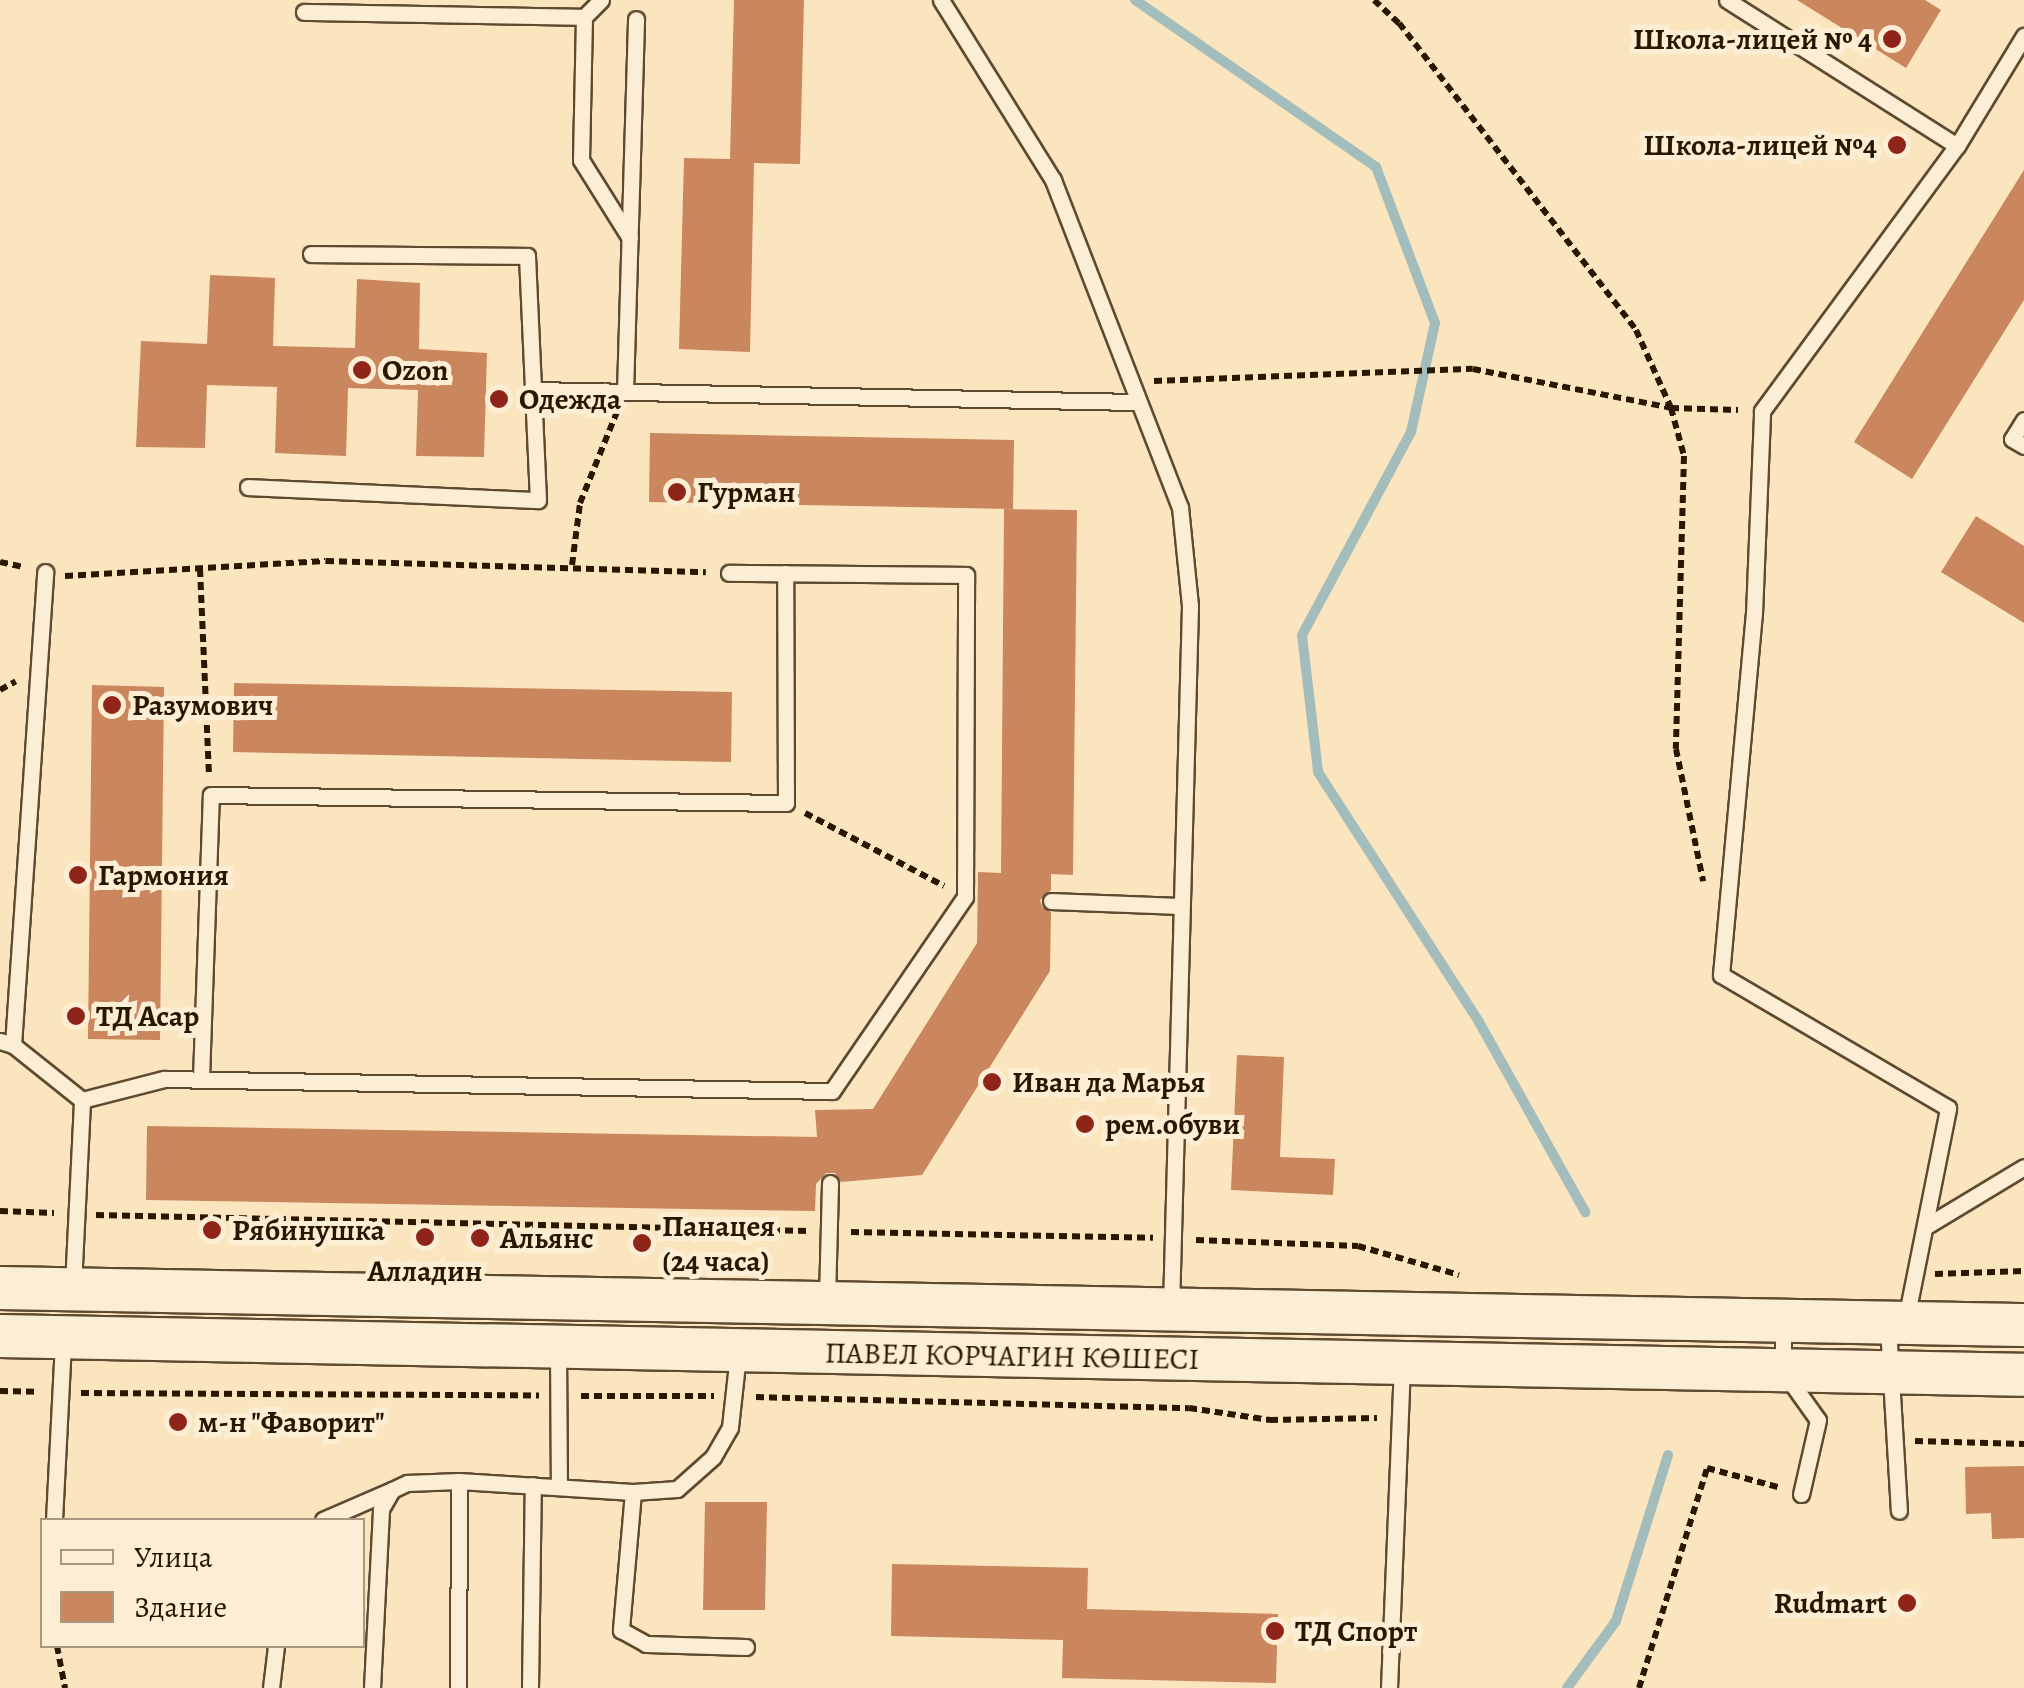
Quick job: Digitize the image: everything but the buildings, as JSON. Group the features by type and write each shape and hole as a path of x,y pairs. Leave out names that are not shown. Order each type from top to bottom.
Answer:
{"street":[{"name":"ПАВЕЛ КОРЧАГИН КӨШЕСІ","path":"0,1288 2024,1325"},
{"path":"472,1296 473,1346"},
{"name":"ПАВЕЛ КОРЧАГИН КӨШЕСІ","path":"0,1336 2024,1376"}],"lane":[{"path":"304,12 584,17 602,0"},
{"path":"941,0 1054,180 1128,382 1180,507 1190,606 1178,906 1171,1310"},
{"path":"1727,0 1956,146"},
{"path":"584,17 581,160 630,238"},
{"path":"625,392 636,20"},
{"path":"1898,1511 1889,1375 1896,1323 1928,1224 1948,1108 1722,976 1754,614 1762,411 1956,146 2024,36"},
{"path":"248,487 538,500 527,256 311,254"},
{"path":"533,390 1136,402"},
{"path":"2024,420 2012,438 2024,446"},
{"path":"45,572 6,1043 82,1100"},
{"path":"730,573 966,574 971,897 832,1090 832,1110"},
{"path":"200,1078 210,796 786,803 784,573"},
{"path":"1051,900 1178,906"},
{"path":"82,1100 164,1079 200,1078 832,1090"},
{"path":"73,1289 82,1100"},
{"path":"1928,1224 2024,1167"},
{"path":"827,1303 830,1183"},
{"path":"1783,1321 1783,1372 1818,1420 1801,1494"},
{"path":"54,1518 64,1337"},
{"path":"558,1347 558,1486"},
{"path":"328,1518 406,1483 459,1481 633,1492 677,1488 713,1458 730,1427 739,1350"},
{"path":"1389,1688 1402,1364"},
{"path":"458,1688 459,1481"},
{"path":"530,1688 533,1485"},
{"path":"372,1688 381,1509 392,1490"},
{"path":"633,1492 621,1630 646,1644 746,1646"},
{"path":"271,1688 276,1648"}],"path":[{"path":"1374,0 1399,24 1636,330 1671,408 1684,456 1676,750 1706,900"},
{"path":"1128,382 1473,369 1671,408 1762,411"},
{"path":"572,565 580,502 625,392"},
{"path":"0,562 76,578 326,560 730,573"},
{"path":"200,569 210,796"},
{"path":"786,803 971,897"},
{"path":"206,1218 1172,1238 1358,1246"},
{"path":"0,1391 452,1391 734,1396 1189,1408 1270,1420 1400,1417"},
{"path":"1894,1440 2024,1444"},
{"path":"1639,1688 1707,1468 1801,1494"},
{"path":"57,1648 65,1688"}],"waterway":[{"path":"1135,0 1376,167 1435,323 1411,432 1302,635 1318,772 1479,1022 1585,1212"},
{"path":"1567,1688 1616,1621 1668,1455"}],"place":[{"name":"Школа-лицей № 4","path":"1892,39"},
{"name":"Школа-лицей №4","path":"1897,145"},
{"name":"Ozon","path":"362,370"},
{"name":"Одежда","path":"499,399"},
{"name":"Гурман","path":"677,492"},
{"name":"Разумович","path":"112,705"},
{"name":"Гармония","path":"78,875"},
{"name":"ТД Асар","path":"76,1016"},
{"name":"Иван да Марья","path":"992,1082"},
{"name":"рем.обуви","path":"1085,1124"},
{"name":"Рябинушка","path":"212,1230"},
{"name":"Алладин","path":"425,1237"},
{"name":"Альянс","path":"480,1238"},
{"name":"Панацея (24 часа)","path":"642,1243"},
{"name":"м-н \"Фаворит\"","path":"178,1422"},
{"name":"Rudmart","path":"1907,1603"},
{"name":"ТД Спорт","path":"1275,1631"}]}
